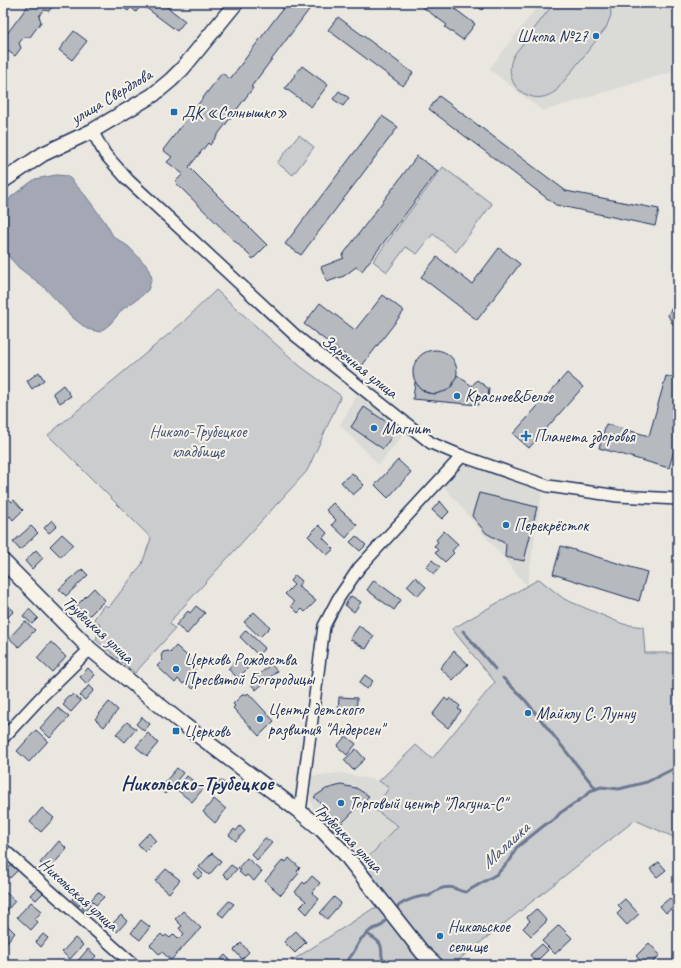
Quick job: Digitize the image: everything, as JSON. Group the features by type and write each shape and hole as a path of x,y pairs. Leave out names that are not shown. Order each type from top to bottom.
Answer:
{"main road":[{"name":"улица Свердлова","path":"3,180 43,154 92,131 153,95 183,68 236,3"},
{"name":"Трубецкая улица","path":"3,561 90,649 177,719 321,829 345,854 382,899 422,952 436,965"}],"street":[{"name":"Заречная улица","path":"92,131 105,154 128,180 284,326 432,443 462,456 548,486 618,496 678,499"},
{"path":"300,812 324,626 338,599 359,568 462,456"},
{"path":"3,738 43,695 90,649"},
{"name":"Никольская улица","path":"3,849 134,965"}],"shaded area":[{"name":"Школа №27","path":"540,3 678,3 678,70 543,111 489,69"},
{"path":"56,175 68,176 85,195 105,222 113,236 129,247 147,266 152,278 148,290 123,309 110,324 100,332 87,329 72,317 43,286 19,268 3,250 3,207 12,196 35,179"},
{"path":"359,392 407,430 379,465 340,425"},
{"path":"463,462 467,462 542,491 527,586 442,484"},
{"path":"341,773 379,781 389,788 398,826 360,866 318,818 314,812 311,801 311,776"}],"green space":[{"path":"554,3 610,3 611,15 606,28 556,91 545,97 537,98 525,94 516,87 510,73 510,67 513,57"},
{"path":"299,135 314,147 293,175 277,163"},
{"path":"443,167 492,204 456,252 433,234 417,254 406,247 387,272 373,261"},
{"name":"Николо-Трубецкое кладбище","path":"216,290 300,366 341,396 307,471 174,617 170,624 175,629 135,673 96,640 100,625 94,619 104,605 109,607 142,564 151,538 48,435 182,323"},
{"path":"539,579 564,599 623,624 643,627 645,653 678,653 678,839 635,820 452,965 440,965 360,866 398,826 374,809 389,788 379,781 416,745 432,759 495,682 452,629"},
{"path":"374,908 379,909 422,965 290,965 293,960"}],"building":[{"path":"30,3 55,3 49,11 44,10 39,16 41,22 30,37 24,37 19,43 21,48 15,56 8,51 3,58 3,39"},
{"path":"117,3 134,3 128,11"},
{"path":"134,3 143,3 136,12 131,7"},
{"path":"162,3 185,21 177,31 141,4"},
{"path":"287,3 314,3 210,145 208,143 189,167 267,245 253,259 175,182 183,174 167,162 172,157 163,150 222,73 230,79"},
{"path":"417,3 447,3 475,24 463,40 445,27 447,25"},
{"path":"473,3 487,3 482,10"},
{"path":"338,17 413,73 403,86 328,30"},
{"path":"74,31 87,41 72,60 59,50"},
{"path":"302,66 328,85 311,107 285,88"},
{"path":"339,91 349,98 343,106 333,99"},
{"path":"439,96 566,191 659,209 655,226 556,205 429,109"},
{"path":"382,116 398,127 301,255 285,244"},
{"path":"417,156 438,171 362,271 356,267 344,276 327,282 321,267 344,258 342,256"},
{"path":"499,248 520,264 477,320 421,277 437,257 472,284"},
{"path":"383,295 404,311 361,367 304,324 320,303 355,330"},
{"path":"678,300 678,326 672,323 668,315 671,309 677,305"},
{"path":"431,350 439,350 444,351 451,356 456,363 456,381 451,388 444,393 431,394 423,391 416,384 413,376 413,368 416,360 423,353"},
{"path":"39,372 44,380 32,389 27,381"},
{"path":"567,373 583,387 529,448 513,434"},
{"path":"457,375 472,386 477,380 489,389 488,397 479,397 478,405 413,399 415,382 427,393 435,394 446,391 452,386"},
{"path":"666,376 678,379 678,436 669,468 599,448 606,424 649,436"},
{"path":"63,385 71,396 60,403 53,393"},
{"name":"Магнит","path":"364,407 397,429 383,449 351,427"},
{"path":"398,460 411,472 388,498 375,485"},
{"path":"352,473 364,485 353,495 341,482"},
{"name":"Перекрёсток","path":"479,493 537,507 524,561 505,557 506,544 486,533 472,516"},
{"path":"4,494 12,502 14,500 23,510 13,520 10,516 6,519 4,517 3,518"},
{"path":"440,501 449,512 442,519 432,510"},
{"path":"333,503 357,525 346,538 332,525 336,520 326,510"},
{"path":"52,520 57,526 49,533 44,528"},
{"path":"319,525 327,533 323,538 334,549 327,555 308,536"},
{"path":"31,526 38,533 20,550 13,542"},
{"path":"444,531 458,544 452,551 454,553 445,562 435,553 438,550 434,546 438,542 436,540"},
{"path":"62,534 73,544 61,557 50,546"},
{"path":"356,536 366,545 360,551 350,542"},
{"path":"561,546 647,572 639,601 553,574"},
{"path":"36,550 43,558 32,569 25,561"},
{"path":"432,560 440,567 434,574 426,567"},
{"path":"82,569 88,575 66,596 59,589"},
{"path":"295,575 302,581 298,586 316,601 305,612 302,609 298,613 291,606 294,602 285,594 294,585 290,581"},
{"path":"415,577 426,587 418,596 407,586"},
{"path":"374,580 401,600 394,610 367,590"},
{"path":"94,588 105,600 87,618 76,606"},
{"path":"351,596 361,602 354,612 345,605"},
{"path":"5,602 14,611 3,622 3,604"},
{"path":"196,606 205,613 187,634 176,625 188,611 190,613"},
{"path":"29,609 38,618 32,624 23,616"},
{"path":"254,612 270,627 260,637 244,622"},
{"path":"25,621 35,630 19,647 9,638"},
{"path":"359,626 374,636 366,649 350,639"},
{"path":"246,630 265,648 258,655 240,637"},
{"path":"51,642 66,657 52,672 37,658"},
{"name":"Церковь Рождества Пресвятой Богородицы","path":"176,646 194,662 190,666 196,671 193,673 201,680 193,689 186,682 183,684 178,679 175,683 157,666 163,660 161,656 163,652 168,651 170,653"},
{"path":"454,651 468,664 453,680 440,668"},
{"path":"239,657 249,667 238,678 228,669"},
{"path":"271,664 277,671 256,690 250,683"},
{"path":"88,668 95,675 87,684 80,677"},
{"path":"365,675 373,681 367,689 359,683"},
{"path":"89,685 94,690 85,700 80,696"},
{"path":"244,693 246,695 248,693 274,721 259,736 233,708 235,706 233,704"},
{"path":"73,694 81,701 71,712 63,705 66,702 64,700"},
{"path":"339,697 357,698 356,714 338,713"},
{"path":"445,698 448,701 450,698 460,706 458,709 461,711 448,728 432,715"},
{"path":"109,702 118,710 104,727 95,719"},
{"path":"58,708 69,717 50,738 40,728"},
{"path":"142,717 150,724 144,731 136,724"},
{"path":"127,722 136,729 125,742 116,734"},
{"path":"36,730 48,741 29,762 17,751"},
{"path":"148,733 158,743 147,756 136,747"},
{"path":"346,736 356,744 347,755 337,746"},
{"path":"356,749 365,759 353,770 344,760"},
{"path":"177,768 183,773 165,794 159,789"},
{"path":"187,776 203,789 192,802 176,789"},
{"path":"220,780 226,784 219,793 213,788"},
{"name":"Торговый центр \"Лагуна-С\"","path":"341,785 356,788 369,796 335,830 328,823 324,814 325,808 314,797 326,789"},
{"path":"214,799 226,809 215,823 203,812"},
{"path":"42,808 54,818 41,832 30,822"},
{"path":"240,826 245,831 236,841 229,835 234,829 236,831"},
{"path":"149,833 156,841 145,852 138,844"},
{"path":"265,838 272,843 257,860 251,854"},
{"path":"59,841 67,849 48,870 40,863"},
{"path":"212,853 221,861 209,875 199,867"},
{"path":"247,858 262,871 254,881 247,875 245,877 239,872 241,870 238,868"},
{"path":"289,858 300,868 297,871 299,873 281,895 265,881 283,860 286,862"},
{"path":"659,862 666,870 657,877 650,869"},
{"path":"12,864 18,870 10,878 5,873"},
{"path":"231,865 237,869 228,879 223,874"},
{"path":"166,869 180,880 169,893 155,881"},
{"path":"198,869 203,874 198,879 193,874"},
{"path":"312,876 320,883 312,893 319,899 307,914 300,907 306,901 295,892 303,882 305,884"},
{"path":"39,886 45,891 36,900 30,895"},
{"path":"3,890 15,901 3,915"},
{"path":"79,891 86,898 79,906 72,899"},
{"path":"98,892 104,897 96,905 91,900"},
{"path":"334,897 341,903 327,919 320,913"},
{"path":"670,898 676,905 666,913 660,906"},
{"path":"625,899 639,914 627,925 617,914 622,909 618,905"},
{"path":"229,901 234,904 223,917 218,913"},
{"path":"31,902 42,911 35,919 38,922 31,930 17,917"},
{"path":"87,902 91,905 85,911 82,908"},
{"path":"536,909 547,921 531,936 523,928 530,921 527,917"},
{"path":"183,911 201,928 171,960 162,952 159,954 150,945 161,934 164,937 166,935 170,938 174,934 179,939 184,934 179,928 182,926 175,919"},
{"path":"121,915 127,921 117,932 111,925"},
{"path":"141,920 150,927 140,940 131,933"},
{"path":"5,923 15,933 3,946 3,925"},
{"path":"559,925 572,938 555,954 542,941"},
{"path":"296,931 306,942 295,953 284,942"},
{"path":"43,934 48,938 41,947 36,942"},
{"path":"75,938 83,945 70,959 62,952"},
{"path":"241,943 249,952 242,959 234,950"},
{"path":"649,943 660,955 650,965 645,965 636,956"},
{"path":"542,944 548,950 536,962 530,955"},
{"path":"88,949 96,956 88,965 74,965"},
{"path":"225,955 235,965 227,965 221,959"},
{"path":"575,960 579,965 569,965"}],"waterway":[{"path":"463,631 495,669"},
{"path":"503,678 526,701 596,789"},
{"name":"Малашка","path":"394,910 401,904 410,900 429,896 437,890 444,888 450,887 466,892 497,874 511,859 516,848 590,791 601,787 619,789 647,782 678,768"},
{"name":"Малашка","path":"344,965 361,939 371,930 381,926 389,916"},
{"path":"367,934 381,945 385,965"}],"place":[{"name":"Школа №27","path":"596,36"},
{"name":"ДК «Солнышко»","path":"174,112"},
{"name":"Красное&Белое","path":"457,396"},
{"name":"Магнит","path":"374,428"},
{"name":"Планета здоровья","path":"526,436"},
{"name":"Перекрёсток","path":"506,525"},
{"name":"Церковь Рождества Пресвятой Богородицы","path":"176,669"},
{"name":"Майклу С. Лунну","path":"528,713"},
{"name":"Центр детского развития \"Андерсен\"","path":"260,719"},
{"name":"Церковь","path":"176,731"},
{"name":"Торговый центр \"Лагуна-С\"","path":"341,803"},
{"name":"Никольское селище","path":"440,936"}],"district":[{"name":"Никольско-Трубецкое","path":"197,783"}]}
